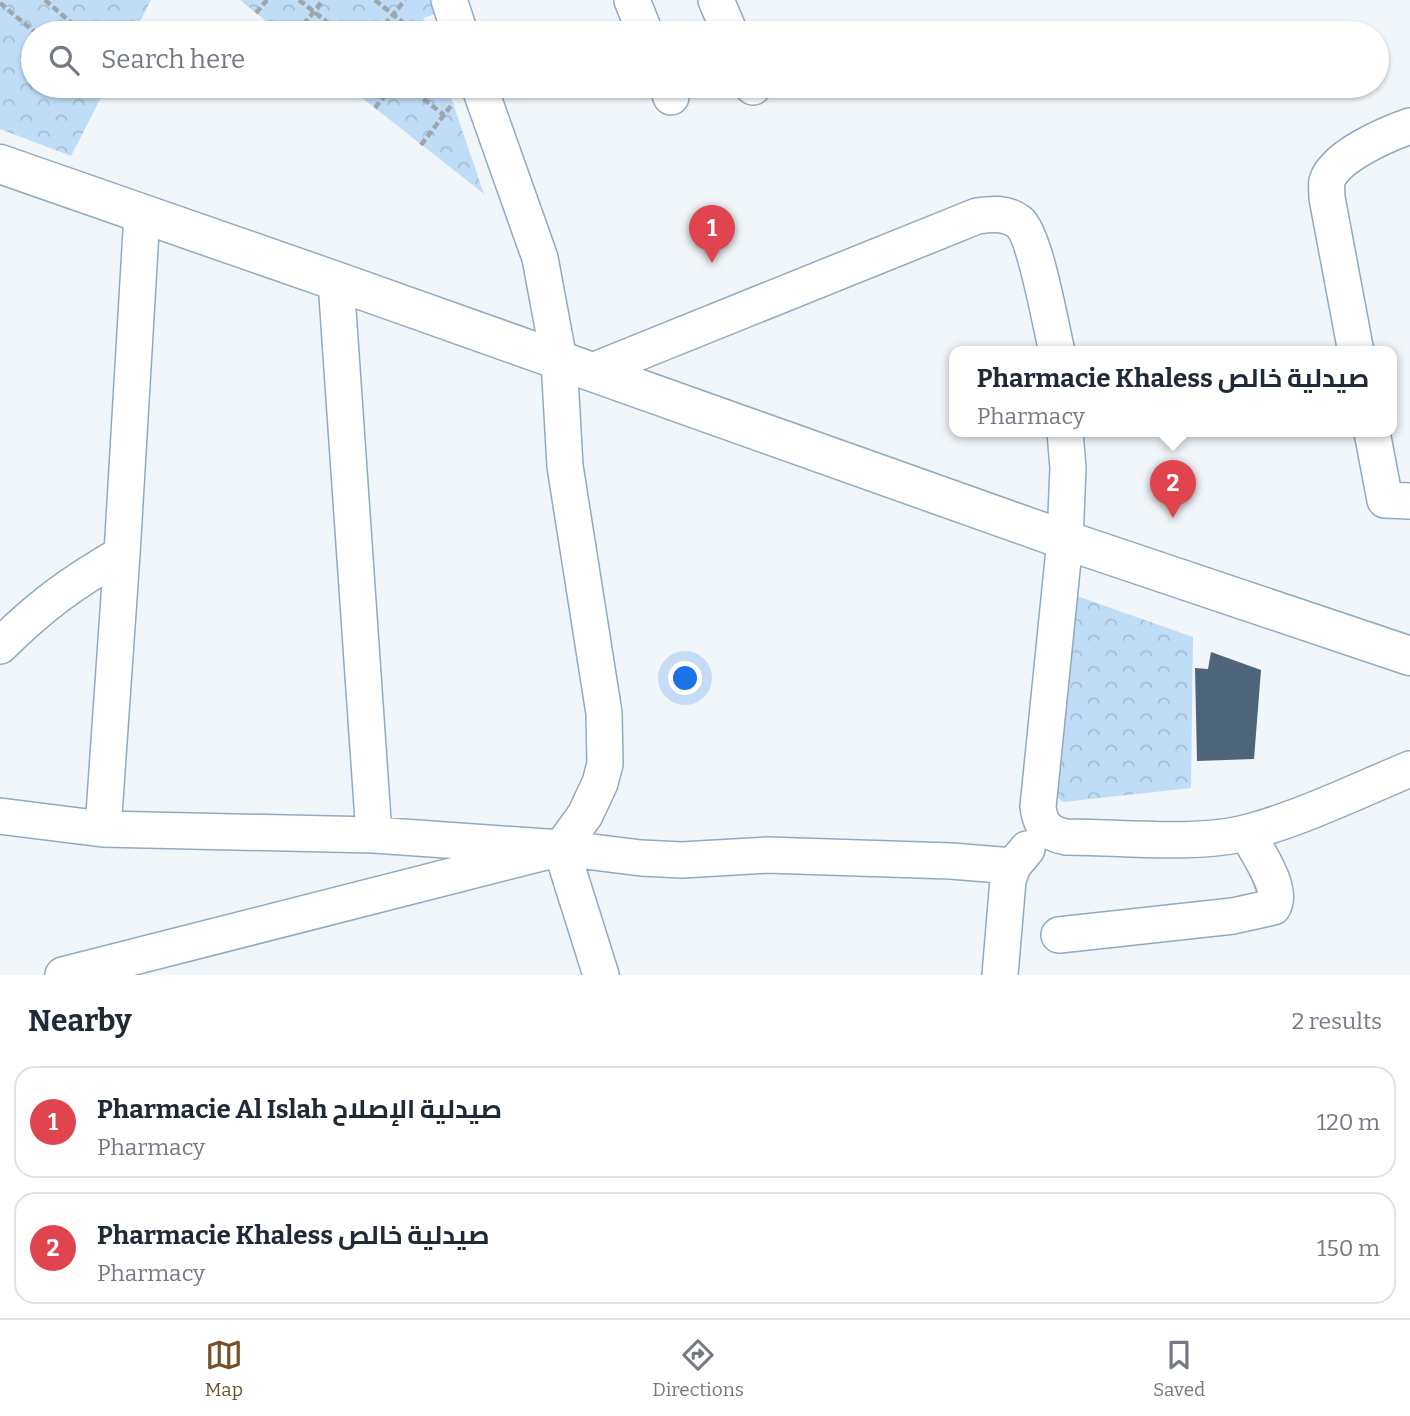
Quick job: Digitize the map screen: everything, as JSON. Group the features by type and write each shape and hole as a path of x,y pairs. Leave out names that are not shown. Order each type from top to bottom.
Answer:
{"main road":[{"path":"0,164 1065,540 1410,656"}],"street":[{"path":"449,0 456,21"},
{"path":"632,0 640,21"},
{"path":"716,0 725,21"},
{"path":"63,975 561,848 593,800 605,764 606,737 565,466 574,366 540,258 468,98"},
{"path":"1355,346 1327,198 1327,181 1335,168 1352,155 1387,135 1410,126"},
{"path":"103,829 142,214"},
{"path":"574,366 976,216 996,214 1011,217 1021,223 1030,240 1056,346"},
{"path":"335,281 374,835"},
{"path":"1065,437 1068,468 1065,540 1038,807 1045,827 1056,835 1066,837 1199,839 1247,833 1311,811 1410,769"},
{"path":"1373,437 1385,500 1410,501"},
{"path":"0,646 32,615 70,585 122,554"},
{"path":"0,816 103,829 374,835 561,848 641,858 682,860 767,855 951,861 1013,866"},
{"path":"1000,975 1008,880 1013,866 1045,827"},
{"path":"1059,935 1233,916 1273,907 1277,900 1274,886 1247,833"},
{"path":"561,848 601,975"}],"path":[{"path":"45,0 69,21"},
{"path":"256,13 267,0"},
{"path":"299,0 326,21"},
{"path":"307,21 323,0"},
{"path":"375,0 401,21"},
{"path":"388,21 405,0"},
{"path":"1,2 22,21"},
{"path":"375,108 383,98"},
{"path":"422,98 444,115"},
{"path":"421,145 444,115 462,98"}],"green space":[{"path":"0,0 151,0 140,21 21,21 21,98 101,98 71,156 0,129"},
{"path":"240,0 432,0 438,13 423,18 424,21 266,21"},
{"path":"362,98 451,98 484,194"},
{"path":"1077,596 1193,637 1191,788 1063,802 1055,795"}],"building":[{"path":"1211,652 1261,670 1254,759 1197,761 1195,668 1208,669"}],"place":[{"name":"Pharmacie Al Islah صيدلية الإصلاح","path":"712,263"},
{"name":"Pharmacie Khaless صيدلية خالص","path":"1173,518"}]}
